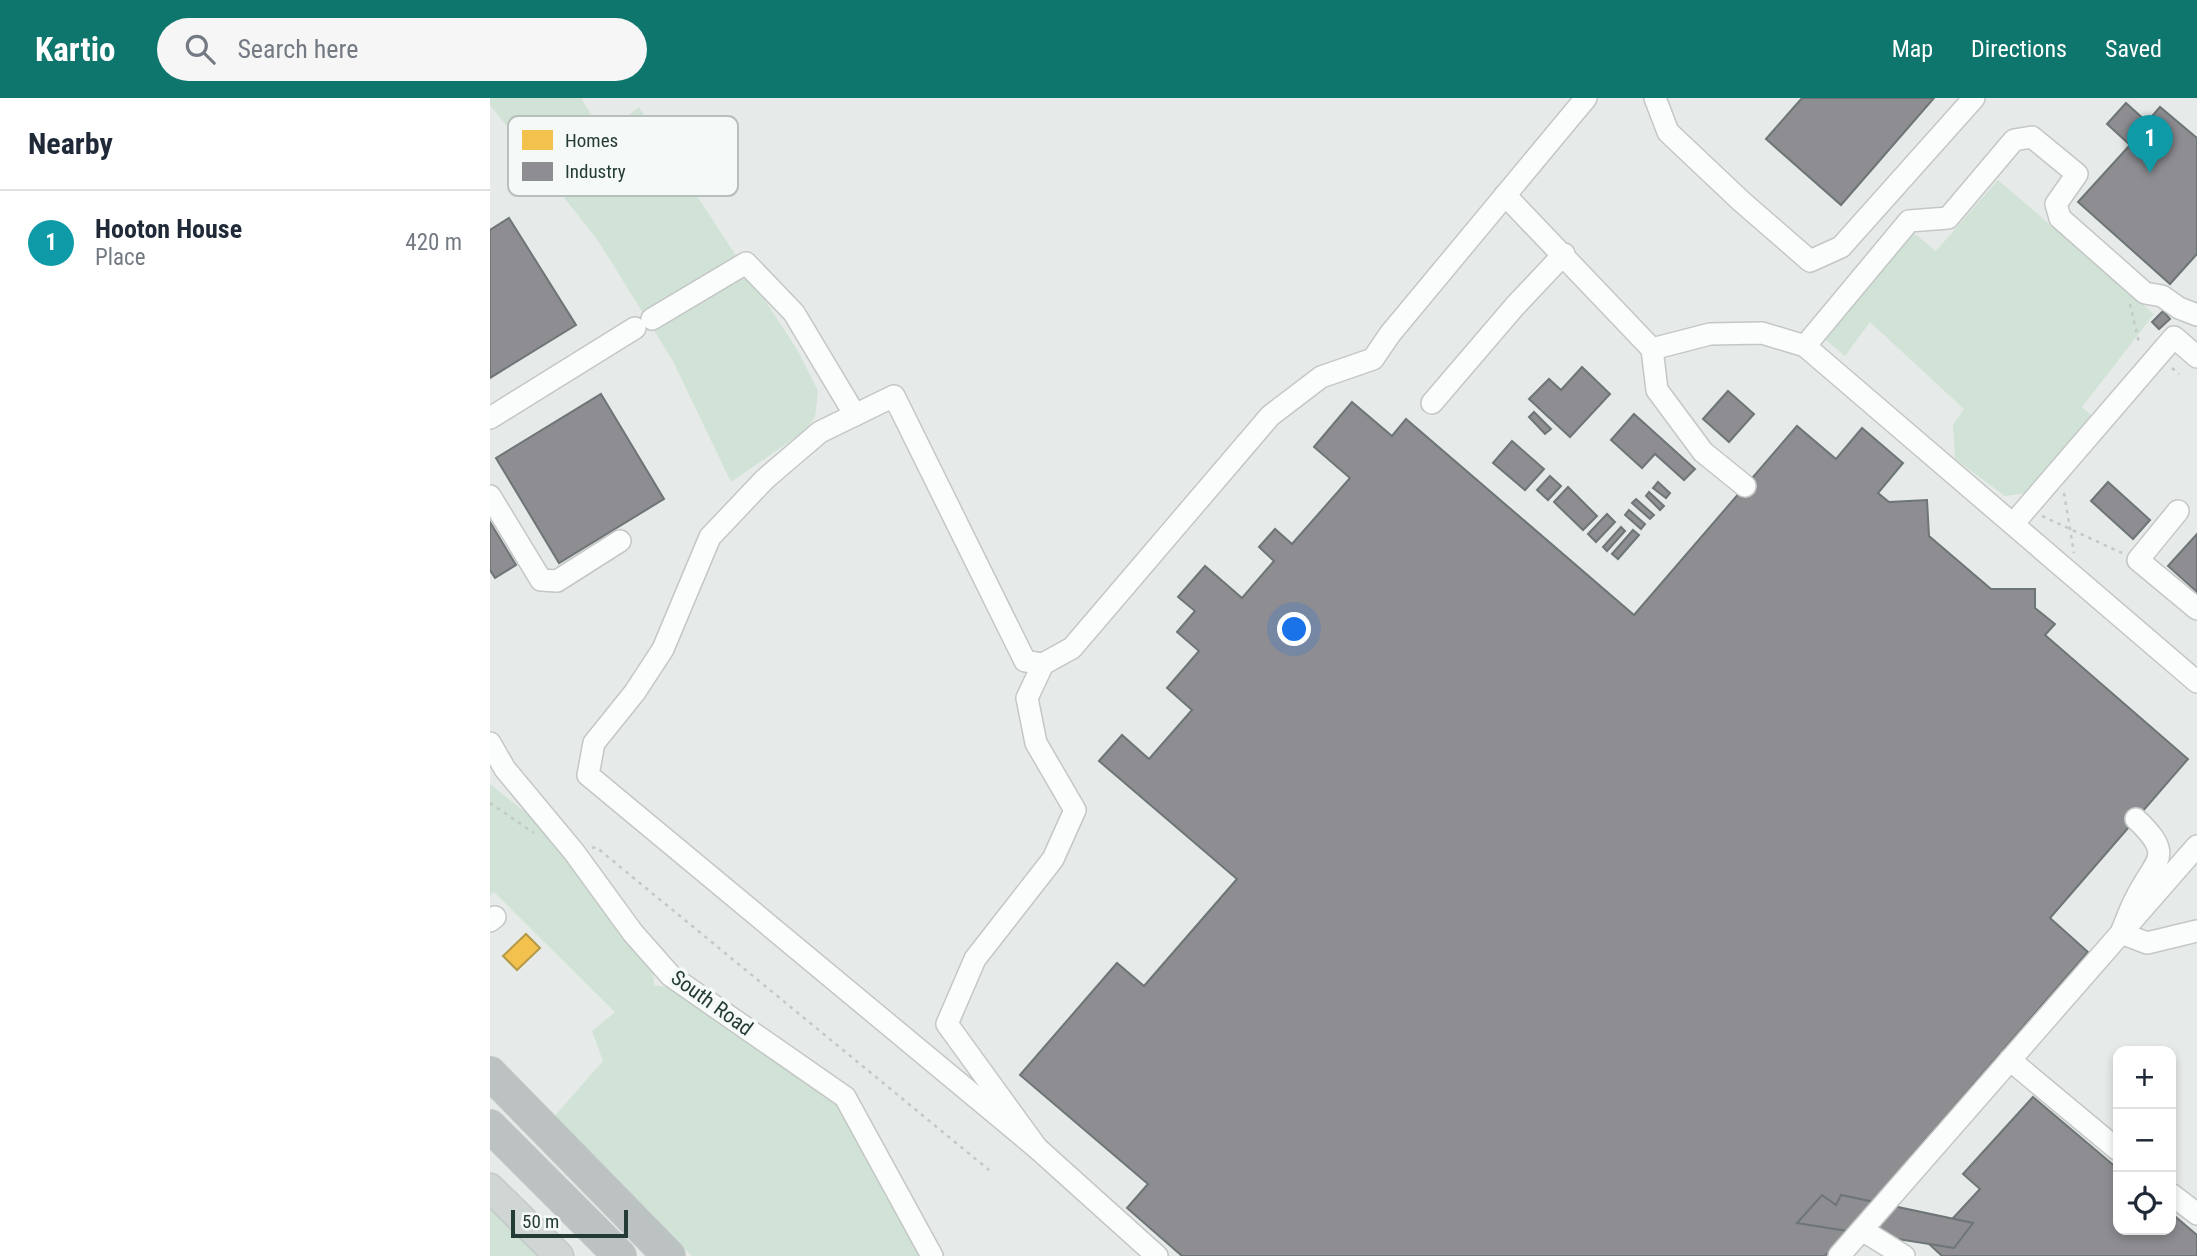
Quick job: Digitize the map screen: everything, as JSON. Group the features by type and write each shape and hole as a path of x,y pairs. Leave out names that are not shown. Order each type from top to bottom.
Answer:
{"highway":[{"path":"490,1073 669,1256"},
{"path":"490,1126 620,1256"}],"main road":[{"path":"490,1188 559,1256"}],"street":[{"path":"1037,1148 947,1024 975,959 1053,859 1075,810 1036,743 1027,698 1043,664 1072,648 1270,416 1321,377 1373,359 1390,334 1586,98"},
{"path":"1655,98 1668,132 1810,261 1841,247 1974,98"},
{"path":"1805,346 1909,221 1948,218 2014,140 2032,137 2077,174 2056,204 2060,218 2145,293 2162,296 2179,309 2197,315"},
{"path":"1505,195 1652,349 1657,390 1703,452 1745,486"},
{"path":"1432,403 1515,306 1564,254"},
{"path":"490,418 643,323 747,263 794,313 855,415"},
{"path":"1652,349 1710,334 1762,333 1805,346 2197,682"},
{"path":"2013,524 2174,338 2197,357"},
{"path":"1043,664 1025,661 894,396 820,432 765,479 710,537 663,649 635,692 594,743 588,775 1037,1148 1157,1256"},
{"path":"490,496 541,580 558,581 620,541"},
{"path":"2179,511 2138,560 2197,609"},
{"name":"South Road","path":"490,743 505,769 574,852 633,933 671,976 845,1097 932,1256"},
{"path":"2121,933 2136,896 2158,864 2158,849 2152,834 2136,819"},
{"path":"1839,1256 2197,846"},
{"path":"2121,933 2147,943 2197,931"},
{"path":"2010,1060 2113,1146"},
{"path":"2176,1198 2197,1214"},
{"path":"1862,1230 1904,1256"}],"path":[{"path":"2124,277 2138,339 2179,373"},
{"path":"2060,470 2075,561 2067,570"},
{"path":"2030,505 2038,513 2070,530 2138,560"},
{"path":"490,803 533,833"},
{"path":"574,852 596,847 989,1170"}],"green space":[{"path":"490,98 581,98 592,116 508,116 508,128 490,105"},
{"path":"639,107 645,116 627,116"},
{"path":"1998,180 2154,314 2082,407 2094,418 2027,493 2005,496 1955,459 1953,425 1964,409 1870,322 1845,356 1821,336 1914,233 1936,251"},
{"path":"563,196 697,196 798,351 818,391 815,417 806,430 731,482 673,361 597,239"},
{"path":"490,784 574,852 653,968 654,985 672,988 828,1096 851,1115 932,1256 692,1256 553,1118 603,1061 592,1031 615,1012 494,892 490,896"},
{"path":"490,1189 547,1256 490,1256"}],"building: Homes":[{"path":"526,934 540,948 517,970 503,956"}],"building: Industry":[{"path":"1802,98 1934,98 1841,205 1766,139"},
{"path":"2126,103 2147,122 2160,107 2197,138 2197,254 2170,284 2078,202 2130,145 2107,124"},
{"path":"509,218 576,325 490,378 490,230"},
{"path":"2163,311 2170,319 2159,329 2152,322"},
{"path":"1582,367 1610,394 1570,437 1529,399 1549,379 1561,390"},
{"path":"1728,391 1754,414 1729,442 1703,419"},
{"path":"601,394 664,499 559,563 496,458"},
{"path":"1352,402 1392,436 1406,419 1634,615 1797,426 1836,459 1862,428 1903,463 1878,493 1889,502 1927,500 1929,536 1991,589 2035,589 2035,608 2055,624 2045,635 2188,759 2050,918 2088,952 1825,1256 1182,1256 1127,1208 1148,1184 1020,1075 1117,963 1144,986 1237,879 1099,761 1122,735 1149,759 1192,710 1167,688 1199,651 1177,632 1195,611 1178,597 1205,566 1242,598 1274,561 1259,547 1275,529 1292,544 1350,478 1314,447"},
{"path":"1534,412 1551,429 1545,434 1529,417"},
{"path":"1634,414 1695,469 1684,480 1655,454 1642,468 1611,440"},
{"path":"1512,441 1544,469 1525,490 1493,463"},
{"path":"1550,476 1561,486 1548,500 1537,490"},
{"path":"1658,482 1670,493 1666,498 1653,488"},
{"path":"2108,482 2150,520 2133,539 2091,501"},
{"path":"1568,487 1597,516 1583,530 1554,502"},
{"path":"1649,492 1664,506 1660,510 1646,496"},
{"path":"1636,499 1654,515 1650,519 1632,503"},
{"path":"1629,510 1645,524 1641,529 1625,515"},
{"path":"1607,514 1615,522 1596,542 1588,534"},
{"path":"490,522 516,565 495,578 490,570"},
{"path":"1621,527 1625,531 1607,551 1603,547"},
{"path":"1633,530 1639,535 1618,559 1612,554"},
{"path":"2197,534 2197,592 2168,566"},
{"path":"2033,1097 2113,1165 2113,1235 2176,1235 2176,1217 2197,1235 2197,1256 1942,1256 1929,1244 1980,1189 1963,1174"},
{"path":"1822,1195 1836,1205 1841,1195 1973,1223 1954,1248 1797,1223"}],"place":[{"name":"Hooton House","path":"2150,173"}]}
